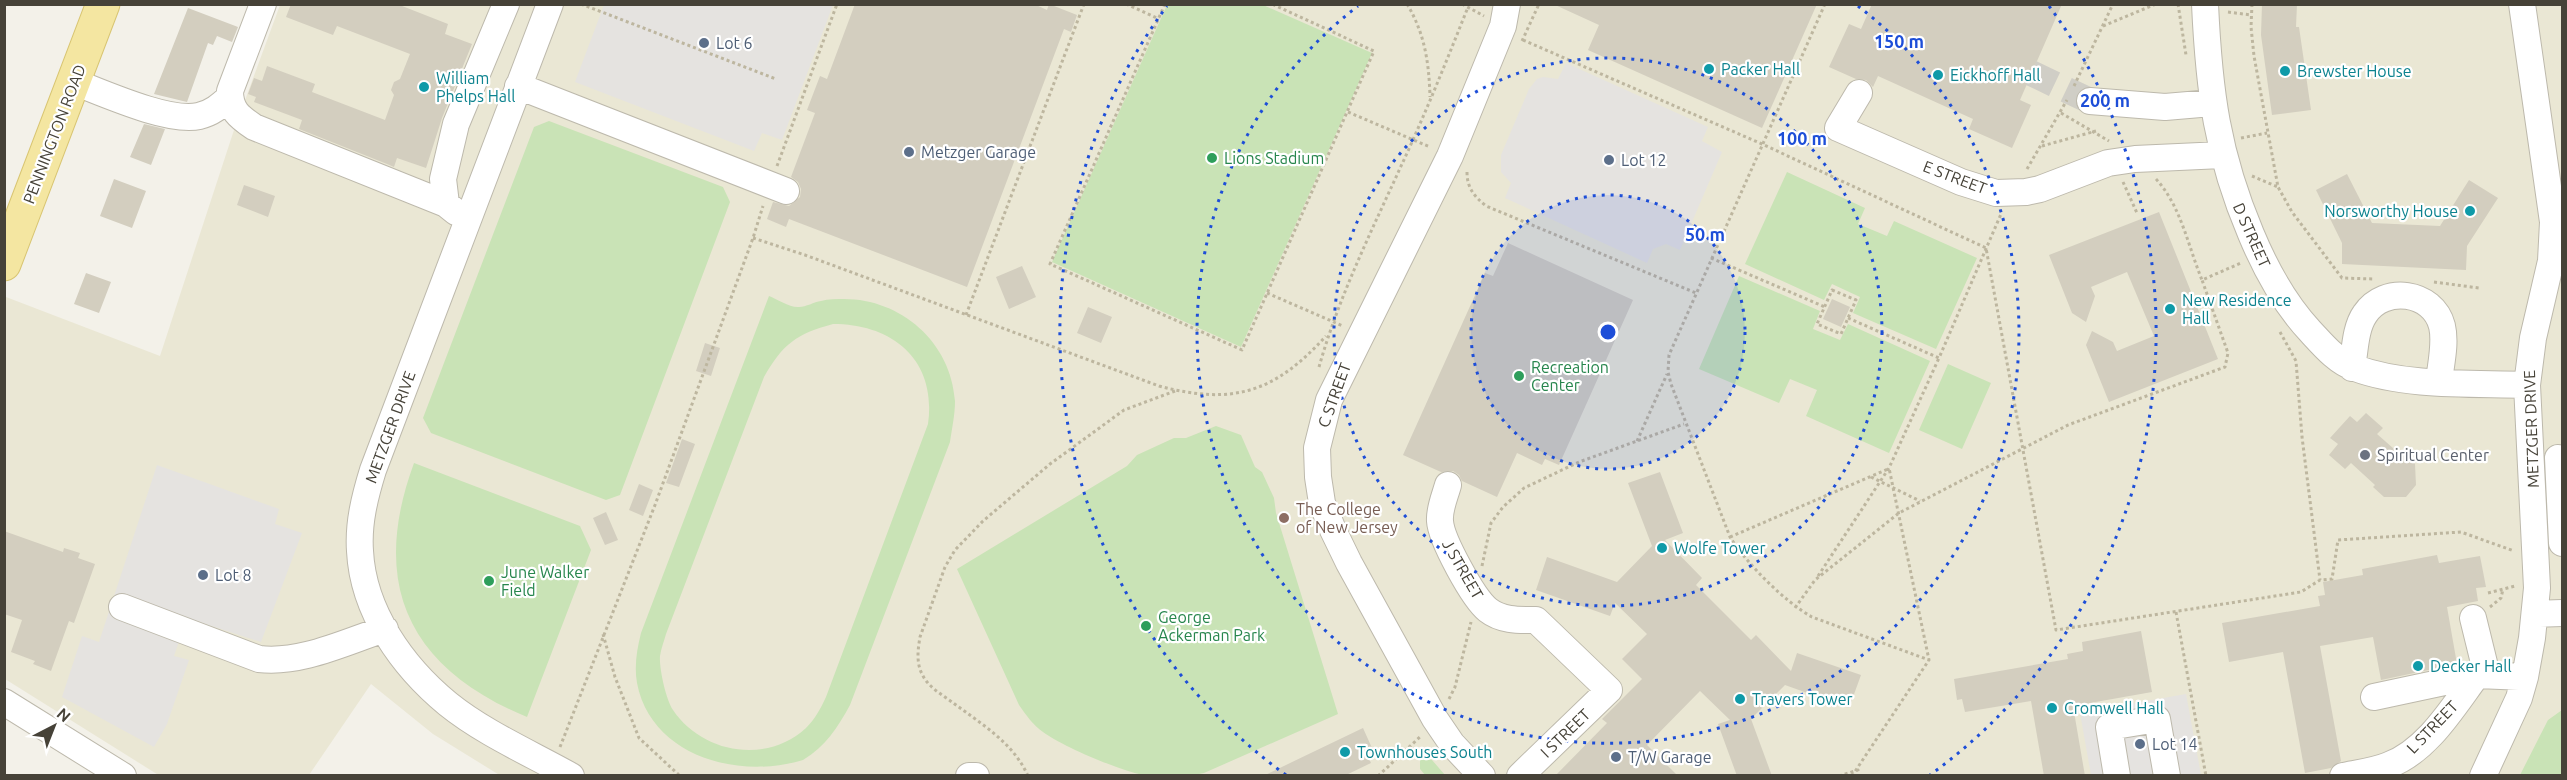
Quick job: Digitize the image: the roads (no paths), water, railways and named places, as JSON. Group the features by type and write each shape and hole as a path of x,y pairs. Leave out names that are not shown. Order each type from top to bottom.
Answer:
{"main road":[{"name":"PENNINGTON ROAD","path":"4,264 103,4"}],"street":[{"path":"74,82 164,114 182,117 198,116 215,110 230,97 262,4"},
{"path":"458,209 443,178 456,124 506,4"},
{"name":"METZGER DRIVE","path":"550,4 518,86 458,209 364,500 360,542 365,581 385,629 396,652 417,676 450,706 559,757"},
{"name":"METZGER DRIVE","path":"2483,776 2519,698 2525,678 2535,614 2537,556 2527,385 2533,338 2557,262 2553,241 2551,200 2522,4"},
{"name":"D STREET","path":"2213,8 2212,103 2227,147 2242,213 2273,280 2303,323 2335,356 2352,368 2388,377 2527,385"},
{"name":"C STREET","path":"1482,776 1452,744 1435,719 1349,563 1322,502 1317,448 1329,400 1359,335 1450,156 1472,105 1503,26 1498,12"},
{"path":"518,86 778,187"},
{"name":"E STREET","path":"1859,93 1838,128 1961,182 1996,193 2040,189 2108,163 2227,147"},
{"path":"230,97 234,112 254,127 458,209"},
{"path":"2090,101 2165,107 2212,103"},
{"path":"2352,368 2359,328 2364,315 2373,304 2384,297 2398,294 2411,296 2424,302 2435,311 2441,324 2443,339 2439,381"},
{"path":"2558,458 2562,543"},
{"name":"J STREET","path":"1448,485 1440,520 1444,542 1477,597 1488,610 1510,620 1536,620 1609,690"},
{"path":"122,608 259,659 278,661 296,658 385,629"},
{"path":"2535,614 2562,613"},
{"path":"2473,618 2482,675"},
{"path":"2374,697 2482,675 2525,678"},
{"name":"L STREET","path":"2343,776 2389,765 2417,747 2482,675"},
{"name":"I STREET","path":"1520,776 1609,690"},
{"path":"4,702 123,776"},
{"path":"2117,776 2109,727 2157,719 2167,776"},
{"path":"969,776 976,776"}],"tunnel":[{"path":"2031,73 2090,101"}],"place":[{"name":"Lot 6","path":"704,43"},
{"name":"Packer Hall","path":"1709,69"},
{"name":"Brewster House","path":"2285,71"},
{"name":"Eickhoff Hall","path":"1938,75"},
{"name":"William Phelps Hall","path":"424,87"},
{"name":"Metzger Garage","path":"909,152"},
{"name":"Lions Stadium","path":"1212,158"},
{"name":"Lot 12","path":"1609,160"},
{"name":"Norsworthy House","path":"2470,211"},
{"name":"New Residence Hall","path":"2170,309"},
{"name":"Recreation Center","path":"1519,376"},
{"name":"Spiritual Center","path":"2365,455"},
{"name":"The College of New Jersey","path":"1284,518"},
{"name":"Wolfe Tower","path":"1662,548"},
{"name":"Lot 8","path":"203,575"},
{"name":"June Walker Field","path":"489,581"},
{"name":"George Ackerman Park","path":"1146,626"},
{"name":"Decker Hall","path":"2418,666"},
{"name":"Travers Tower","path":"1740,699"},
{"name":"Cromwell Hall","path":"2052,708"},
{"name":"Lot 14","path":"2140,744"},
{"name":"Townhouses South","path":"1345,752"},
{"name":"T/W Garage","path":"1616,757"}]}
